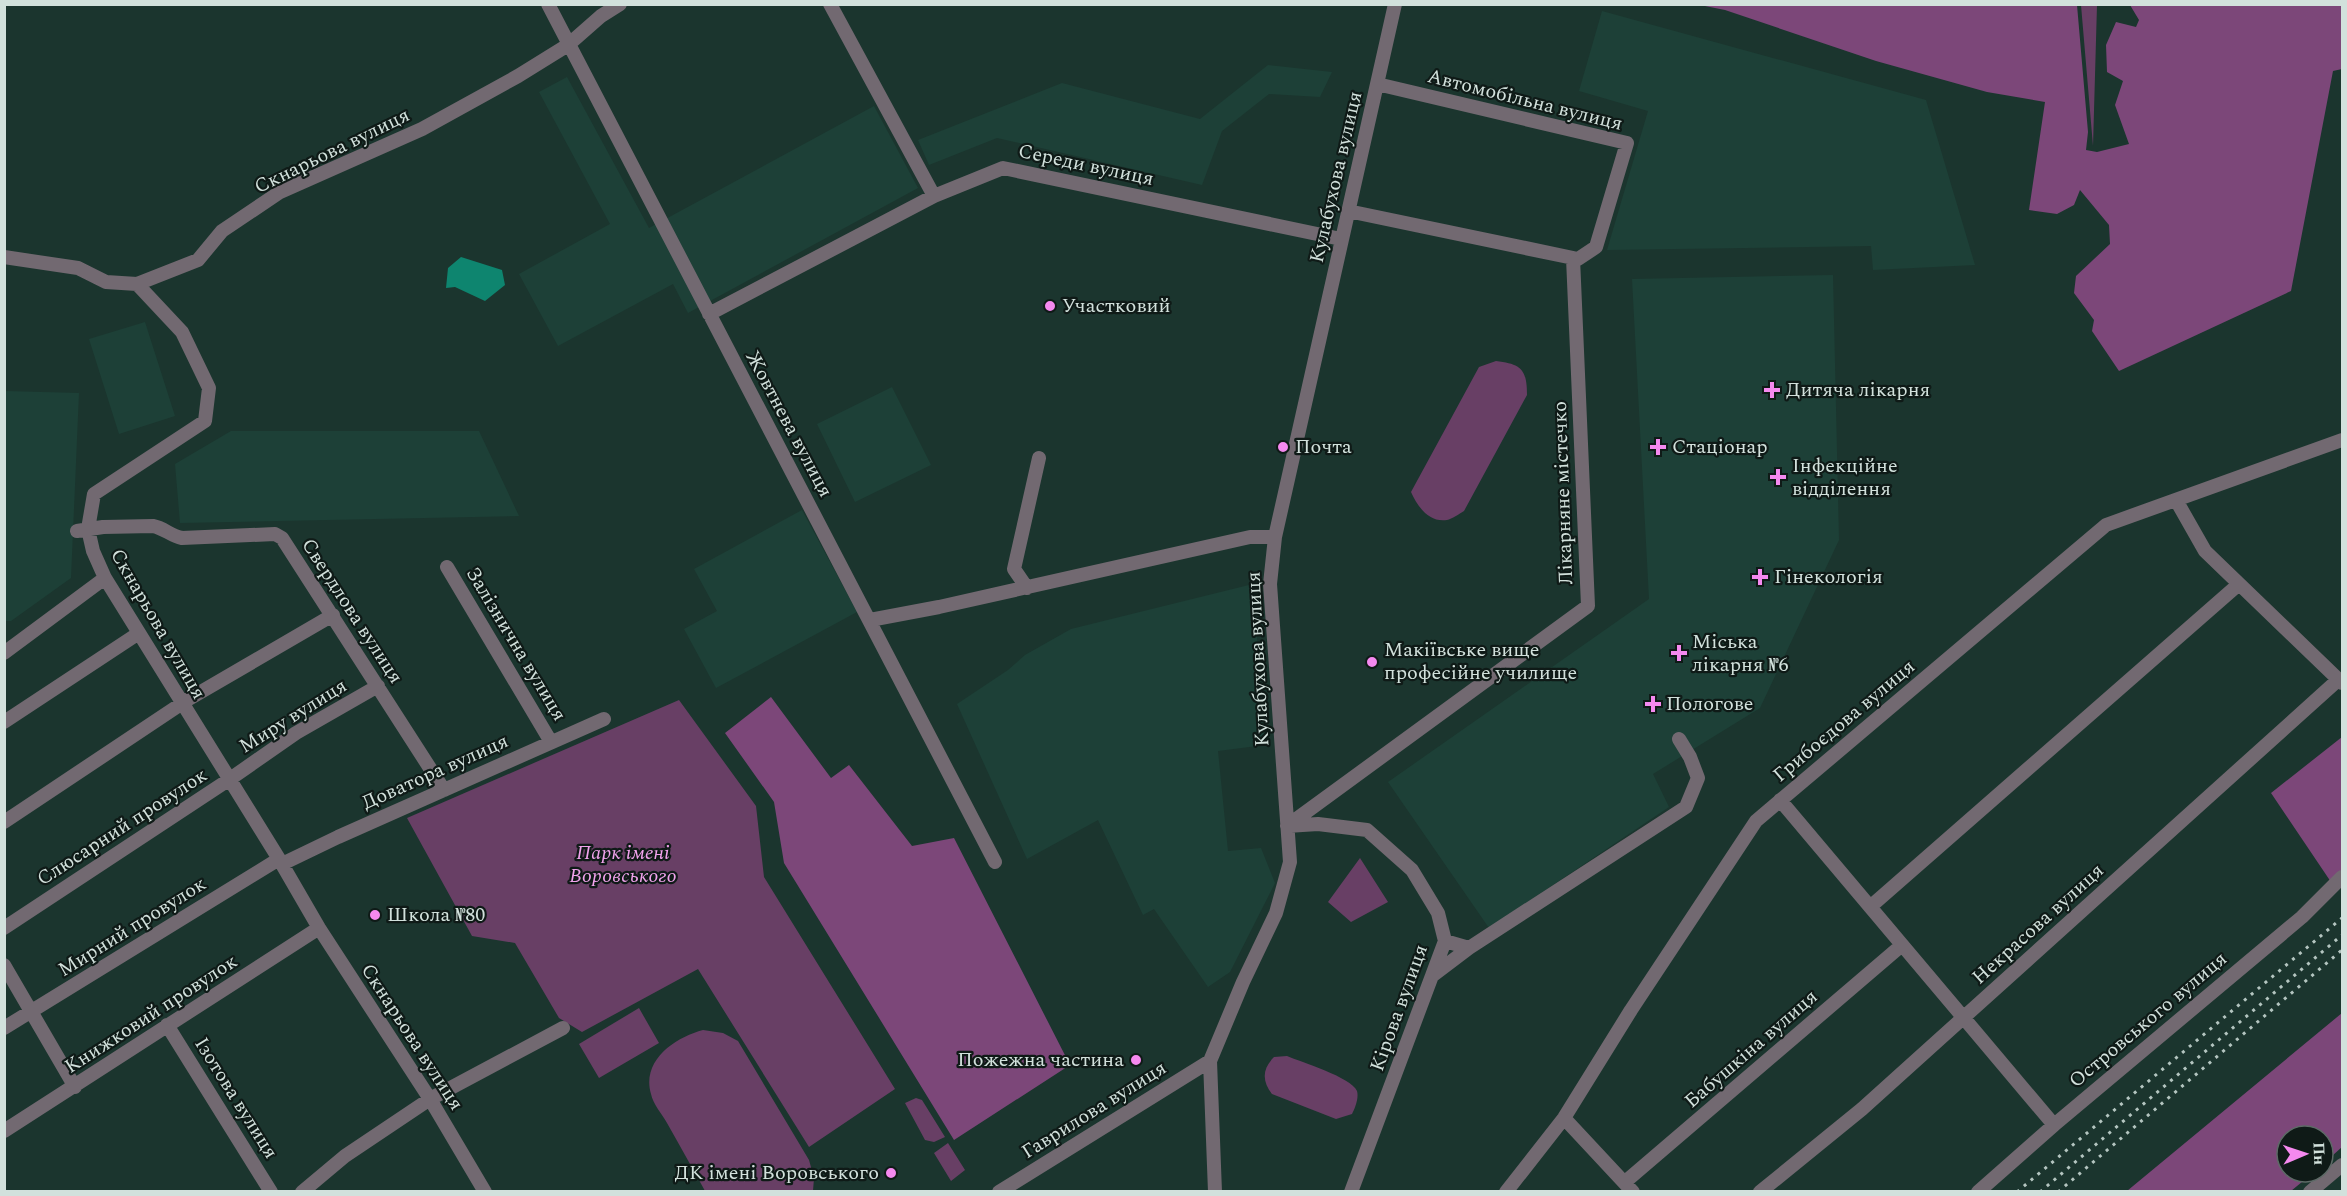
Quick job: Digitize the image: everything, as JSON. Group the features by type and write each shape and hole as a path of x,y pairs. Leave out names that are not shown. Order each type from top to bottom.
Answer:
{"street":[{"name":"Жовтнева вулиця","path":"548,4 995,862"},
{"name":"Скнарьова вулиця","path":"485,1191 319,928 105,578 82,530 94,494 205,421 209,388 182,332 137,284 198,260 222,231 280,192 422,129 518,76 568,45 601,16 620,4"},
{"path":"830,4 934,196"},
{"name":"Кулабухова вулиця","path":"1215,1191 1210,1061 1243,982 1276,913 1290,862 1270,584 1275,537 1395,4"},
{"name":"Автомобільна вулиця","path":"1377,84 1627,142 1596,247 1578,259 1573,258"},
{"name":"Середи вулиця","path":"709,314 934,196 1003,168 1341,239"},
{"path":"1348,211 1573,258"},
{"path":"4,257 78,268 106,282 137,284"},
{"name":"Лікарняне містечко","path":"1287,826 1588,606 1573,258"},
{"name":"Грибоєдова вулиця","path":"1506,1191 1564,1118 1631,1010 1756,820 2106,525 2343,440"},
{"path":"1027,588 1014,569 1039,458"},
{"path":"2176,500 2205,550 2340,681"},
{"name":"Свердлова вулиця","path":"82,530 153,526 159,527 174,537 182,538 276,534 282,538 444,790"},
{"path":"870,620 1027,588 1250,537 1275,537"},
{"name":"Залізнична вулиця","path":"447,567 551,742"},
{"path":"4,653 12,641 105,578"},
{"path":"1870,907 2239,584"},
{"path":"4,822 182,704 333,615"},
{"path":"4,722 139,633"},
{"name":"Некрасова вулиця","path":"1760,1191 1862,1109 2340,681"},
{"name":"Миру вулиця","path":"230,779 296,733 378,686"},
{"name":"Доватора вулиця","path":"280,862 604,719"},
{"path":"1432,976 1469,948 1686,807 1698,778 1679,738"},
{"name":"Слюсарний провулок","path":"4,928 230,779"},
{"path":"1780,800 2054,1125"},
{"name":"Кірова вулиця","path":"1287,826 1318,824 1367,830 1412,870 1438,913 1445,941 1351,1191"},
{"name":"Мирний провулок","path":"4,1028 280,862"},
{"name":"Островського вулиця","path":"1978,1191 2302,918 2343,877"},
{"name":"Книжковий провулок","path":"4,1131 319,928"},
{"path":"1445,941 1469,948"},
{"name":"Бабушкіна вулиця","path":"1629,1187 1902,945"},
{"path":"4,965 75,1087"},
{"name":"Ізотова вулиця","path":"167,1025 271,1191"},
{"path":"302,1191 345,1156 429,1099 563,1028"},
{"name":"Гаврилова вулиця","path":"999,1191 1210,1061"},
{"path":"1564,1118 1629,1187"},
{"path":"2310,1191 2343,1165"}],"shaded area":[{"path":"1700,5 2077,5 2088,132 2086,150 2097,152 2129,144 2115,105 2123,81 2107,72 2106,45 2116,22 2136,27 2139,20 2130,5 2342,5 2342,69 2333,71 2291,291 2119,371 2092,331 2094,320 2074,293 2076,276 2110,244 2109,225 2080,190 2074,205 2057,214 2029,210 2045,102 1987,92 1876,61 1725,10"},
{"path":"1602,11 1926,100 1975,265 1873,270 1871,246 1607,250 1648,111 1579,91"},
{"path":"1268,65 1332,72 1320,97 1269,94 1222,131 1202,185 997,138 929,165 918,140 1062,83 1200,119"},
{"path":"567,77 649,228 874,106 918,188 688,313 673,284 558,346 519,274 610,224 539,92"},
{"path":"461,257 502,270 505,285 485,301 455,287 446,288 448,268"},
{"name":"Міська лікарня №6","path":"1833,275 1839,540 1760,708 1653,774 1669,807 1489,928 1388,782 1649,599 1632,279"},
{"path":"145,322 175,416 119,434 89,339"},
{"path":"892,387 931,465 855,502 817,424"},
{"path":"5,391 79,393 71,578 11,621 5,621"},
{"path":"231,431 479,431 519,516 180,523 175,464"},
{"path":"802,510 857,612 716,688 684,629 717,611 694,569"},
{"path":"1253,584 1265,745 1218,751 1228,851 1261,848 1275,883 1230,972 1208,987 1154,909 1143,915 1098,820 1027,859 957,704 1008,670 1025,655 1071,629"},
{"path":"771,697 831,778 849,765 912,846 954,838 1070,1065 954,1140 784,863 774,802 725,733"},
{"path":"2342,737 2342,881 2335,888 2271,793"},
{"path":"2342,1013 2342,1147 2335,1153 2335,1124 2275,1124 2275,1184 2299,1184 2291,1191 2127,1191"}],"green space":[{"path":"2081,5 2097,5 2093,146"},
{"path":"1496,361 1521,369 1526,379 1527,395 1464,511 1447,520 1435,519 1420,508 1411,492 1479,367"},
{"name":"Парк імені Воровського","path":"679,700 756,806 764,877 895,1089 809,1147 698,969 582,1032 559,1018 515,943 472,936 407,818"},
{"path":"1360,858 1388,902 1351,922 1328,902"},
{"path":"639,1008 659,1043 599,1078 579,1044"},
{"path":"703,1030 723,1033 738,1041 809,1160 814,1178 813,1191 705,1191 654,1101 649,1082 651,1071 663,1052 682,1038"},
{"path":"1287,1056 1336,1075 1353,1086 1357,1091 1357,1097 1352,1114 1336,1119 1272,1094 1266,1084 1265,1071 1274,1057"},
{"path":"916,1098 922,1100 945,1137 934,1142 925,1140 905,1103"},
{"path":"948,1143 965,1170 951,1181 934,1153"}],"railway":[{"path":"2017,1192 2342,918"},
{"path":"2040,1192 2342,935"},
{"path":"2058,1192 2342,950"}],"place":[{"name":"Участковий","path":"1050,306"},
{"name":"Дитяча лікарня","path":"1772,390"},
{"name":"Почта","path":"1283,447"},
{"name":"Стаціонар","path":"1658,447"},
{"name":"Інфекційне відділення","path":"1778,477"},
{"name":"Гінекологія","path":"1760,577"},
{"name":"Міська лікарня №6","path":"1679,653"},
{"name":"Макіївське вище професійне училище","path":"1372,662"},
{"name":"Пологове","path":"1653,704"},
{"name":"Школа №80","path":"375,915"},
{"name":"Пожежна частина","path":"1136,1060"},
{"name":"ДК імені Воровського","path":"891,1173"}]}
